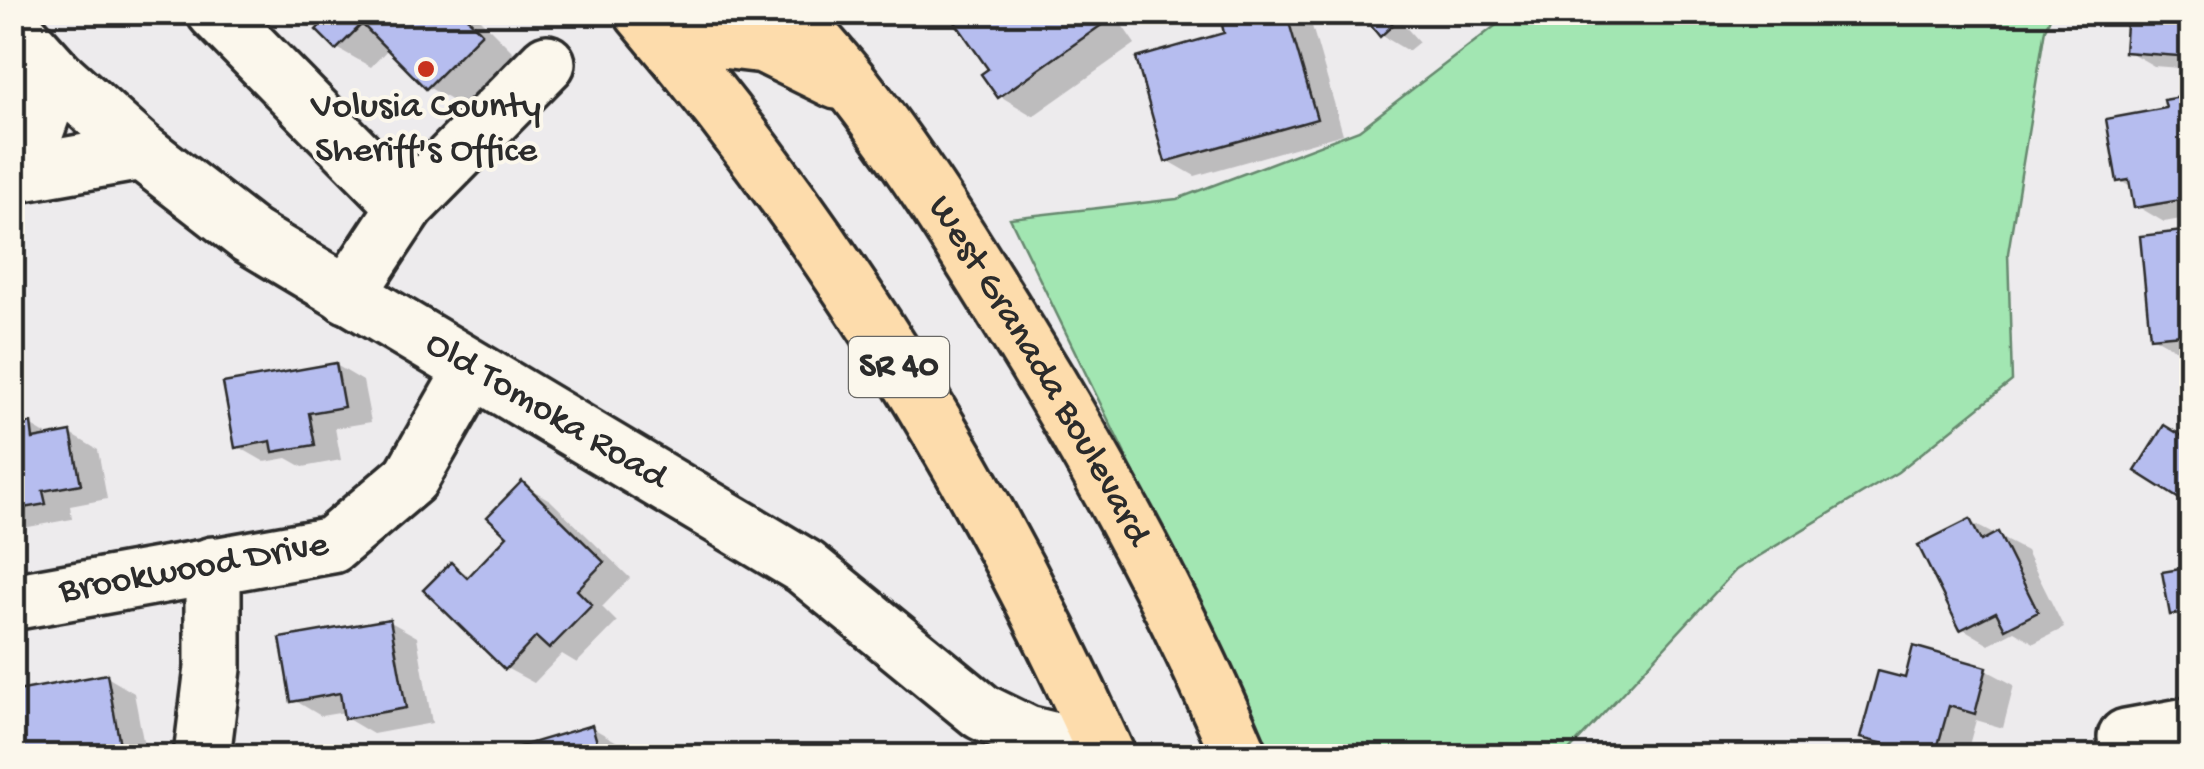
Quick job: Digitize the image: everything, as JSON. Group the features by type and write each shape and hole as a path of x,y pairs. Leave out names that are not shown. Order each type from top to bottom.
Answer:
{"main road":[{"name":"West Granada Boulevard","path":"789,12 858,92 974,262 1106,480 1171,601 1240,756"},
{"path":"657,29 764,45 858,92"},
{"name":"SR 40","path":"657,29 806,225 936,426 999,535 1113,755"}],"street":[{"path":"215,12 406,206"},
{"name":"Old Tomoka Road","path":"22,23 56,75 142,152 250,236 806,568 982,712 1027,734 1113,755"},
{"path":"347,295 406,206 547,62"},
{"path":"12,158 30,147 56,75"},
{"path":"12,175 142,152"},
{"name":"Brookwood Drive","path":"12,602 332,545 410,478 472,371"},
{"path":"202,756 214,668 213,565"},
{"path":"2126,737 2192,725"}],"green space":[{"path":"1512,13 2052,13 2045,29 2008,253 2012,381 1898,472 1736,570 1564,756 1272,756 1010,218 1177,199 1359,130"}],"building":[{"name":"Volusia County Sheriff's Office","path":"333,12 462,12 482,33 426,89 362,24 336,50 316,30"},
{"path":"948,12 1094,12 1103,24 998,98 981,74 988,69"},
{"path":"1266,12 1286,12 1317,119 1165,162 1136,58 1224,33 1222,25"},
{"path":"1360,12 1382,12 1393,25 1380,37"},
{"path":"2127,12 2192,12 2192,57 2124,52"},
{"path":"2192,95 2192,198 2134,208 2129,180 2117,182 2106,119 2166,108 2164,100"},
{"path":"2192,230 2192,333 2150,337 2140,236"},
{"path":"336,363 344,407 309,413 315,445 273,452 271,441 235,448 223,383"},
{"path":"31,423 33,439 71,432 81,484 43,491 46,504 12,510 12,426"},
{"path":"2164,425 2192,442 2192,507 2135,471"},
{"path":"522,481 604,562 577,590 592,605 549,649 536,637 505,670 423,590 451,562 467,578 507,536 487,517"},
{"path":"1970,519 1981,541 1998,532 2038,612 2005,629 1996,612 1960,630 1918,545"},
{"path":"2192,567 2192,611 2170,615 2162,572"},
{"path":"390,619 406,708 344,719 340,693 291,702 280,638"},
{"path":"1913,646 1987,667 1975,714 1949,706 1935,756 1860,738 1878,671 1905,678"},
{"path":"107,674 122,756 12,756 12,692"},
{"path":"592,725 601,756 502,756 501,752"}],"place":[{"name":"Volusia County Sheriff's Office","path":"426,69"}]}
